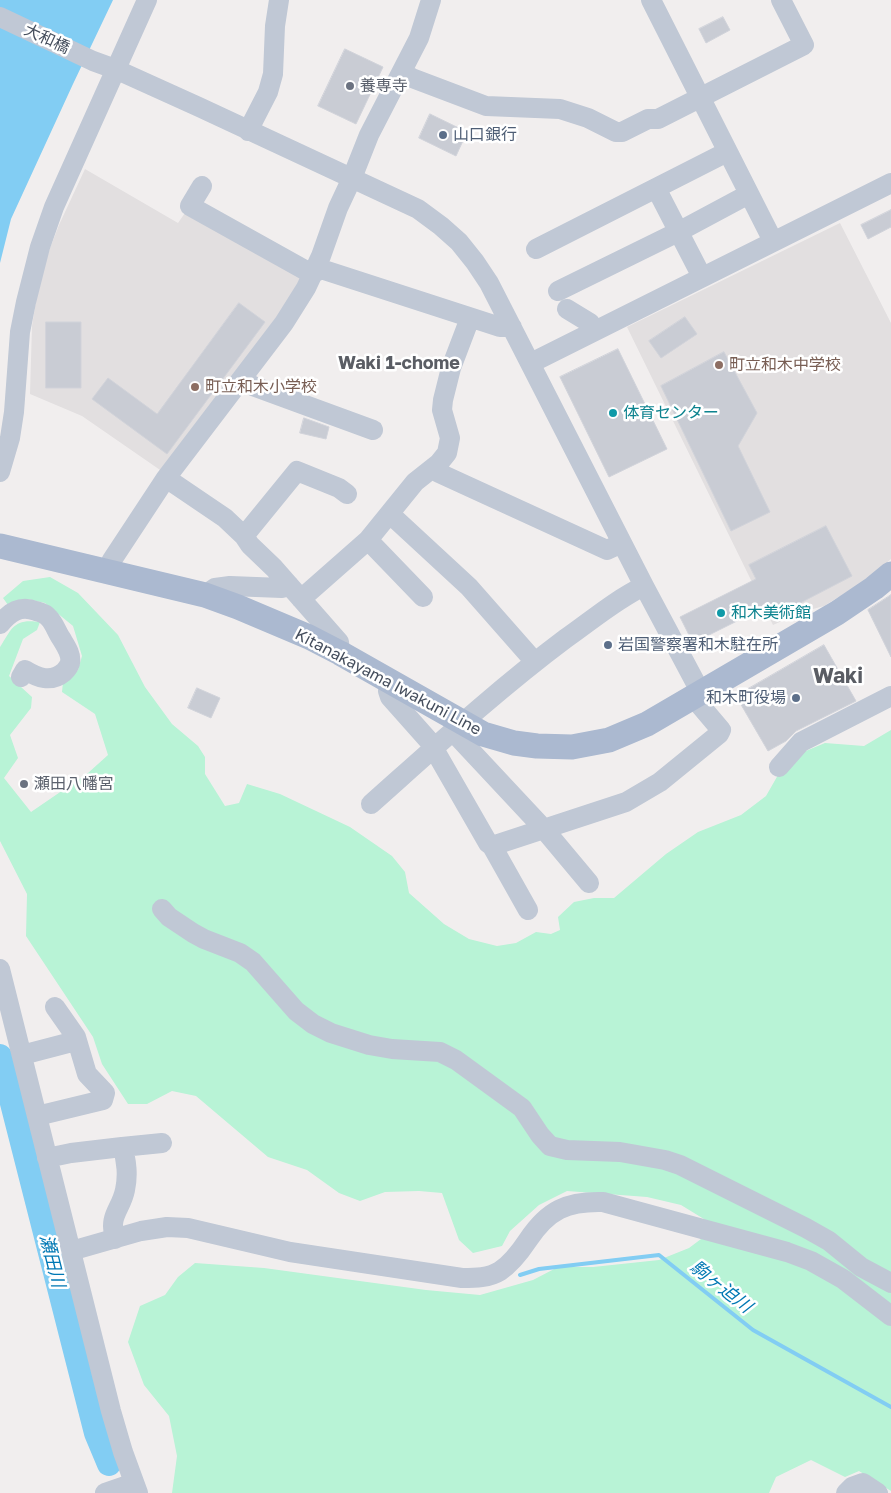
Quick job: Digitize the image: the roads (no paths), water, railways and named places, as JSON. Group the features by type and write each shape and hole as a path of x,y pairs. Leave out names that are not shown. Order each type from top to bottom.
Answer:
{"main road":[{"name":"Kitanakayama Iwakuni Line","path":"0,546 205,595 238,607 340,653 391,683 458,727 537,746 572,747 609,740 647,724 837,613 891,574"}],"street":[{"path":"0,472 10,438 14,412 20,332 40,247 54,207 147,0"},
{"path":"248,130 268,92 273,74 275,26 279,0"},
{"path":"107,571 112,560 166,478 284,324 306,288 321,256 338,208 369,135 419,38 431,0"},
{"path":"650,0 773,241"},
{"path":"402,72 412,78 486,106 560,109 588,118 616,132 622,132 648,119 658,119 804,45 781,0"},
{"name":"大和橋","path":"0,17 418,208 459,242 475,262 489,283 531,363 644,586 701,693 699,704 722,730 660,782 626,802 543,828"},
{"path":"536,249 727,152"},
{"path":"531,363 891,183"},
{"path":"202,186 190,206 312,274"},
{"path":"656,188 702,277"},
{"path":"558,291 750,194"},
{"path":"312,274 321,269 470,318 500,327 512,327"},
{"path":"568,309 590,323 594,331"},
{"path":"205,595 214,588 230,586 282,588 295,592 333,569 368,540 415,482 434,467 447,453 450,438 442,410 443,400 450,368 470,318"},
{"path":"242,379 253,386 373,430"},
{"path":"434,467 439,472 607,550 622,543"},
{"path":"244,536 297,471 339,488 347,494"},
{"path":"166,478 225,518 244,536 250,545 339,642 340,653"},
{"path":"390,514 469,587 535,662"},
{"path":"368,540 423,597"},
{"path":"371,804 535,662 610,606 644,586"},
{"path":"0,624 7,615 15,610 26,608 39,612 48,616 69,652 70,662 67,670 60,676 52,678 37,677 25,670 20,677"},
{"path":"391,683 388,691 390,697 434,748 528,910"},
{"path":"778,767 801,742 891,696"},
{"path":"458,727 457,736 543,828 589,883"},
{"path":"492,846 543,828"},
{"path":"162,909 169,917 193,933 240,953 253,962 296,1011 313,1024 331,1033 369,1045 392,1049 440,1052 456,1060 522,1108 550,1146 567,1150 620,1152 665,1160 680,1165 806,1228 829,1241 861,1267 891,1284"},
{"path":"0,969 113,1419 136,1488 105,1493"},
{"path":"37,1116 103,1100 105,1093 86,1074 76,1037 54,1007"},
{"path":"22,1055 68,1043 76,1037"},
{"path":"48,1158 71,1153 162,1143"},
{"path":"115,1239 112,1231 113,1219 125,1191 126,1157 122,1147"},
{"path":"71,1251 141,1231 167,1227 188,1228 317,1256 462,1278 482,1278 498,1272 510,1264 549,1215 567,1206 585,1201 603,1202 787,1252 811,1261 843,1279 891,1316"},
{"path":"846,1493 852,1487 863,1483 878,1493"}],"water":[{"path":"0,0 113,0 11,219 0,263"}],"waterway":[{"name":"瀬田川","path":"0,1056 96,1433 109,1464"},
{"name":"駒ヶ迫川","path":"520,1275 539,1269 659,1255 753,1330 891,1407"}],"place":[{"name":"養専寺","path":"350,86"},
{"name":"山口銀行","path":"443,135"},
{"name":"町立和木中学校","path":"719,365"},
{"name":"町立和木小学校","path":"195,387"},
{"name":"体育センター","path":"613,413"},
{"name":"和木美術館","path":"721,613"},
{"name":"岩国警察署和木駐在所","path":"608,645"},
{"name":"和木町役場","path":"796,698"},
{"name":"瀬田八幡宮","path":"24,784"}],"district":[{"name":"Waki 1-chome","path":"399,363"},
{"name":"Waki","path":"838,676"}]}
